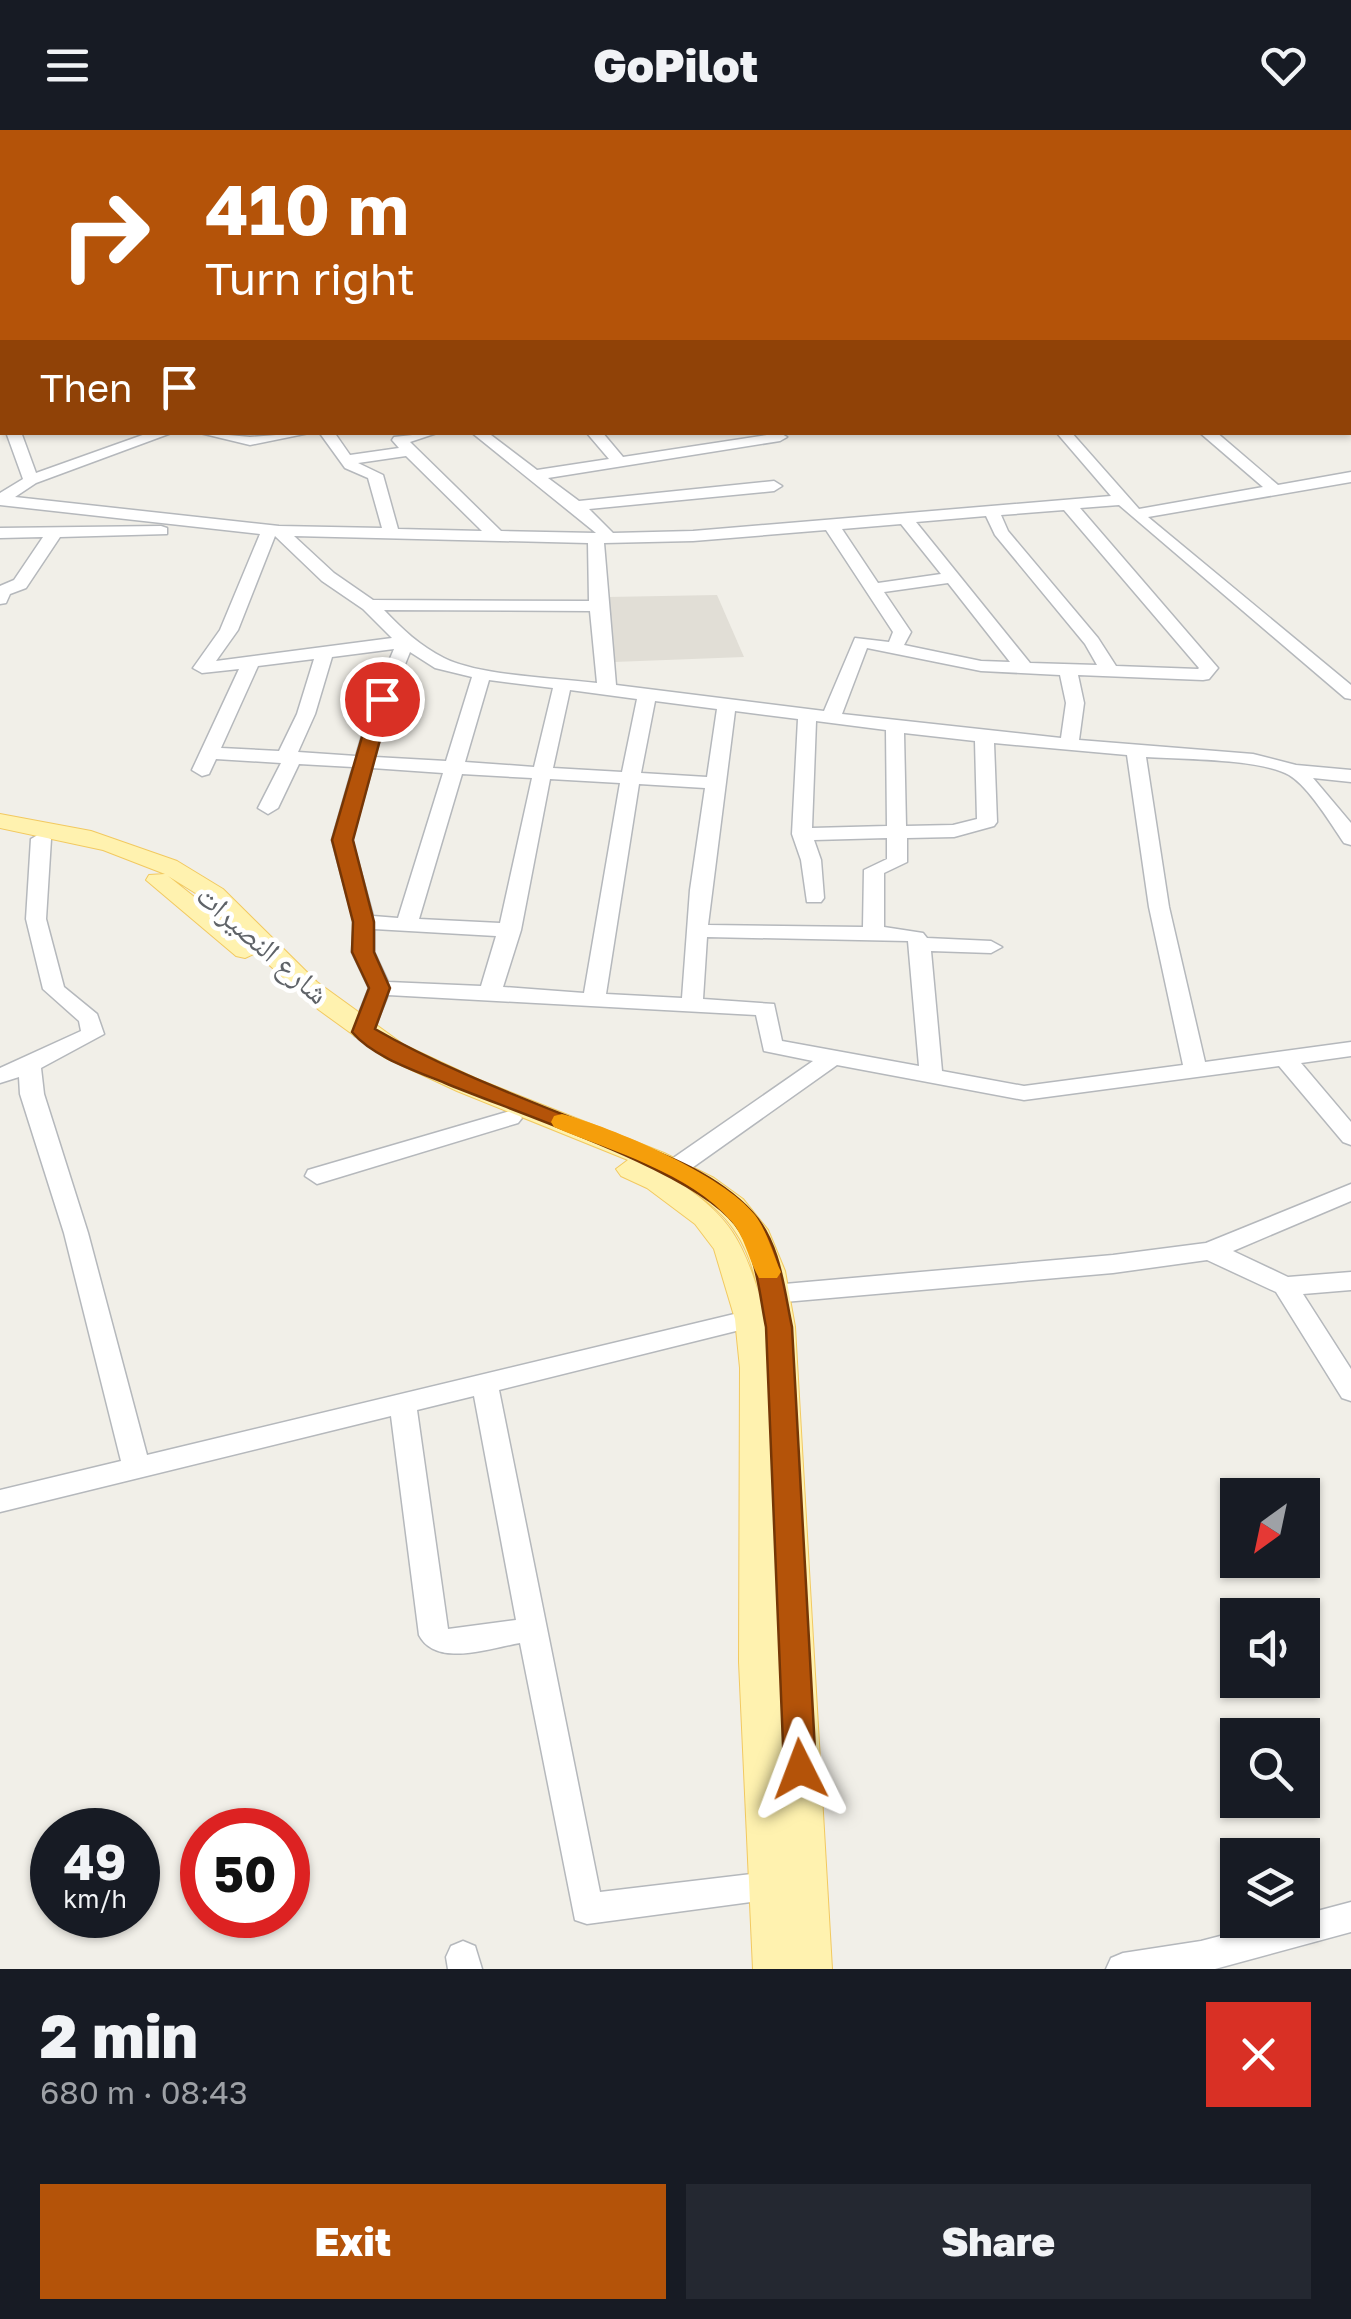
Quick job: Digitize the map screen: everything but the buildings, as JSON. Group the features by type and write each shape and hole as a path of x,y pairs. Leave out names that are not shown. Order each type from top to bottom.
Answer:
{"main road":[{"name":"شارع النصيرات","path":"0,820 119,846 187,878 213,893 250,932 363,1032 416,1063 674,1169 710,1189 745,1220 766,1262 779,1327 811,1969"},
{"name":"شارع النصيرات","path":"0,832 42,839 134,866 172,887 342,1036 402,1072 657,1180 706,1217 730,1247 751,1319 756,1368 757,1662 774,1969"}],"street":[{"path":"14,435 31,480"},
{"path":"0,500 31,480 158,435"},
{"path":"328,435 350,465 375,475 391,532"},
{"path":"420,435 399,440 495,534"},
{"path":"482,435 530,476 576,506 602,537 598,606 607,690"},
{"path":"596,435 618,460"},
{"path":"1066,435 1129,507 1351,694"},
{"path":"1210,435 1275,490"},
{"path":"530,476 748,437 780,437"},
{"path":"346,460 408,451"},
{"path":"0,500 274,530 693,536 1070,506 1129,507 1351,477"},
{"path":"576,506 774,486"},
{"path":"832,715 861,642 980,666 1203,675 1209,668 1070,506"},
{"path":"992,513 1001,532 1092,642 1110,670"},
{"path":"906,520 1023,666"},
{"path":"832,525 902,632 895,647"},
{"path":"0,533 237,528"},
{"path":"274,530 328,577 369,605 405,642 442,664 482,674 832,715 894,726 1253,760 1351,776"},
{"path":"274,530 228,630 202,668 405,642"},
{"path":"0,599 3,591 20,584 55,532"},
{"path":"874,588 951,578"},
{"path":"369,605 598,606"},
{"path":"363,1032 380,988 363,952 364,922 342,840 382,699 405,642"},
{"path":"268,808 306,714 325,652"},
{"path":"252,660 206,761 290,757 366,760 713,783"},
{"path":"1068,670 1074,703 1069,745"},
{"path":"406,924 482,674"},
{"path":"490,994 510,930 562,683"},
{"path":"594,1000 647,694"},
{"path":"692,1006 713,783 727,702"},
{"path":"808,712 802,834 811,860 814,898"},
{"path":"873,934 874,870 897,862 894,726"},
{"path":"802,834 954,831 987,822 984,736"},
{"path":"1136,750 1158,907 1195,1068"},
{"path":"1296,770 1334,812 1351,839"},
{"path":"0,1076 94,1034 89,1020 54,989 36,919 42,839"},
{"path":"364,922 510,930"},
{"path":"697,931 916,937 920,944 930,1075"},
{"path":"920,944 991,948"},
{"path":"380,988 766,1009 772,1046 1024,1092 1351,1049"},
{"path":"674,1169 832,1058"},
{"path":"1285,1058 1351,1137"},
{"path":"29,1065 32,1094 76,1233 137,1469"},
{"path":"317,1176 510,1118"},
{"path":"772,1294 1113,1264 1210,1251 1351,1192"},
{"path":"1210,1251 1284,1286 1351,1281"},
{"path":"1284,1286 1351,1392"},
{"path":"0,1501 751,1319"},
{"path":"485,1386 587,1909 769,1888"},
{"path":"404,1406 434,1635 443,1642 530,1630"},
{"path":"1123,1969 1200,1957 1351,1917"}],"shaded area":[{"path":"717,595 744,657 614,662 607,597"}],"slow traffic":[{"path":"562,1122 663,1164 710,1189 745,1220 768,1272"}],"route":[{"path":"382,699 342,840 364,922 363,952 380,988 363,1032 416,1063 663,1164 710,1189 745,1220 766,1262 779,1327 800,1769"}]}
